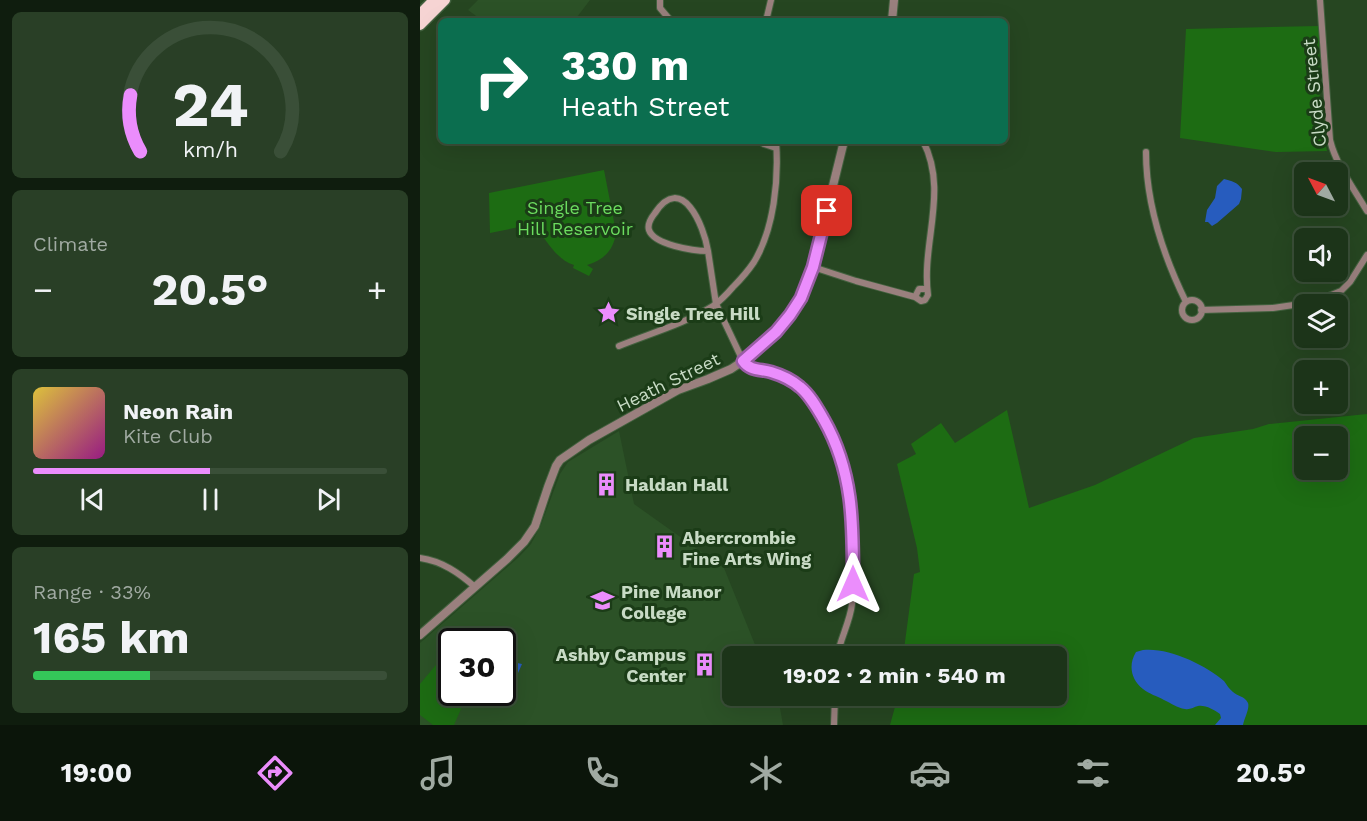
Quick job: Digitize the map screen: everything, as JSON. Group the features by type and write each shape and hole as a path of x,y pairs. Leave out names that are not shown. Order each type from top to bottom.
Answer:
{"highway":[{"path":"420,14 434,0"},
{"path":"420,25 445,0"}],"street":[{"path":"660,0 660,8 668,18"},
{"path":"767,18 771,0"},
{"path":"892,18 894,0"},
{"name":"Clyde Street","path":"1320,0 1330,140 1334,152 1367,211"},
{"name":"Heath Street","path":"420,635 515,552 532,531 560,460 589,440 678,390 731,369 776,332 801,298 813,267 843,144"},
{"path":"813,267 915,297 921,302 925,300 928,295 928,249 934,175 930,154 925,144"},
{"path":"619,346 688,320 716,304 755,261 770,222 774,200 776,145"},
{"path":"1146,152 1152,211 1172,273 1186,302"},
{"path":"708,251 664,243 653,237 648,225 664,201 670,198 682,200 690,207 701,225 706,240 708,251 716,304 743,361 756,370 783,376 799,386 829,428 844,468 853,524 853,591 850,615 840,646"},
{"path":"1201,310 1273,308 1314,302 1341,291 1350,282 1367,255"},
{"path":"915,297 920,289 927,289"},
{"path":"1195,301 1200,304 1201,313 1197,318 1188,319 1182,312 1186,302 1195,301"},
{"path":"420,558 450,568 475,587"},
{"path":"834,725 835,706"}],"shaded area":[{"path":"478,0 590,0 576,18 479,18 468,10"},
{"name":"Pine Manor College","path":"619,431 634,504 724,568 756,646 722,646 722,706 779,706 783,725 420,725 420,643 531,544 541,525 560,474 568,462"}],"green space":[{"path":"1319,26 1320,117 1327,151 1276,152 1180,138 1186,29"},
{"name":"Single Tree Hill Reservoir","path":"604,170 616,232 613,244 607,253 587,265 593,269 589,276 573,268 574,265 556,254 534,224 490,233 489,193"},
{"path":"1007,410 1029,508 1095,485 1194,438 1253,429 1269,424 1367,414 1367,725 890,725 895,706 1067,706 1067,646 904,646 914,574 920,572 917,548 897,464 916,454 911,444 941,423 955,443"},
{"path":"438,662 438,706 461,706 454,725 433,725 420,715 420,684"}],"water":[{"path":"1224,179 1234,182 1242,189 1241,199 1239,204 1212,226 1205,222 1207,210 1215,198 1217,186"},
{"path":"1164,651 1186,658 1224,681 1232,691 1248,703 1243,725 1215,725 1221,718 1220,714 1213,709 1201,706 1189,709 1177,707 1143,689 1133,677 1132,662 1136,652"},
{"path":"516,663 522,664 516,676"}],"place":[{"name":"Single Tree Hill","path":"608,313"},
{"name":"Haldan Hall","path":"607,484"},
{"name":"Abercrombie Fine Arts Wing","path":"664,547"},
{"name":"Pine Manor College","path":"603,601"},
{"name":"Ashby Campus Center","path":"704,664"}],"route":[{"path":"827,211 813,267 801,298 776,332 743,361 751,368 783,376 799,386 829,428 849,489 853,524 853,584"}]}
